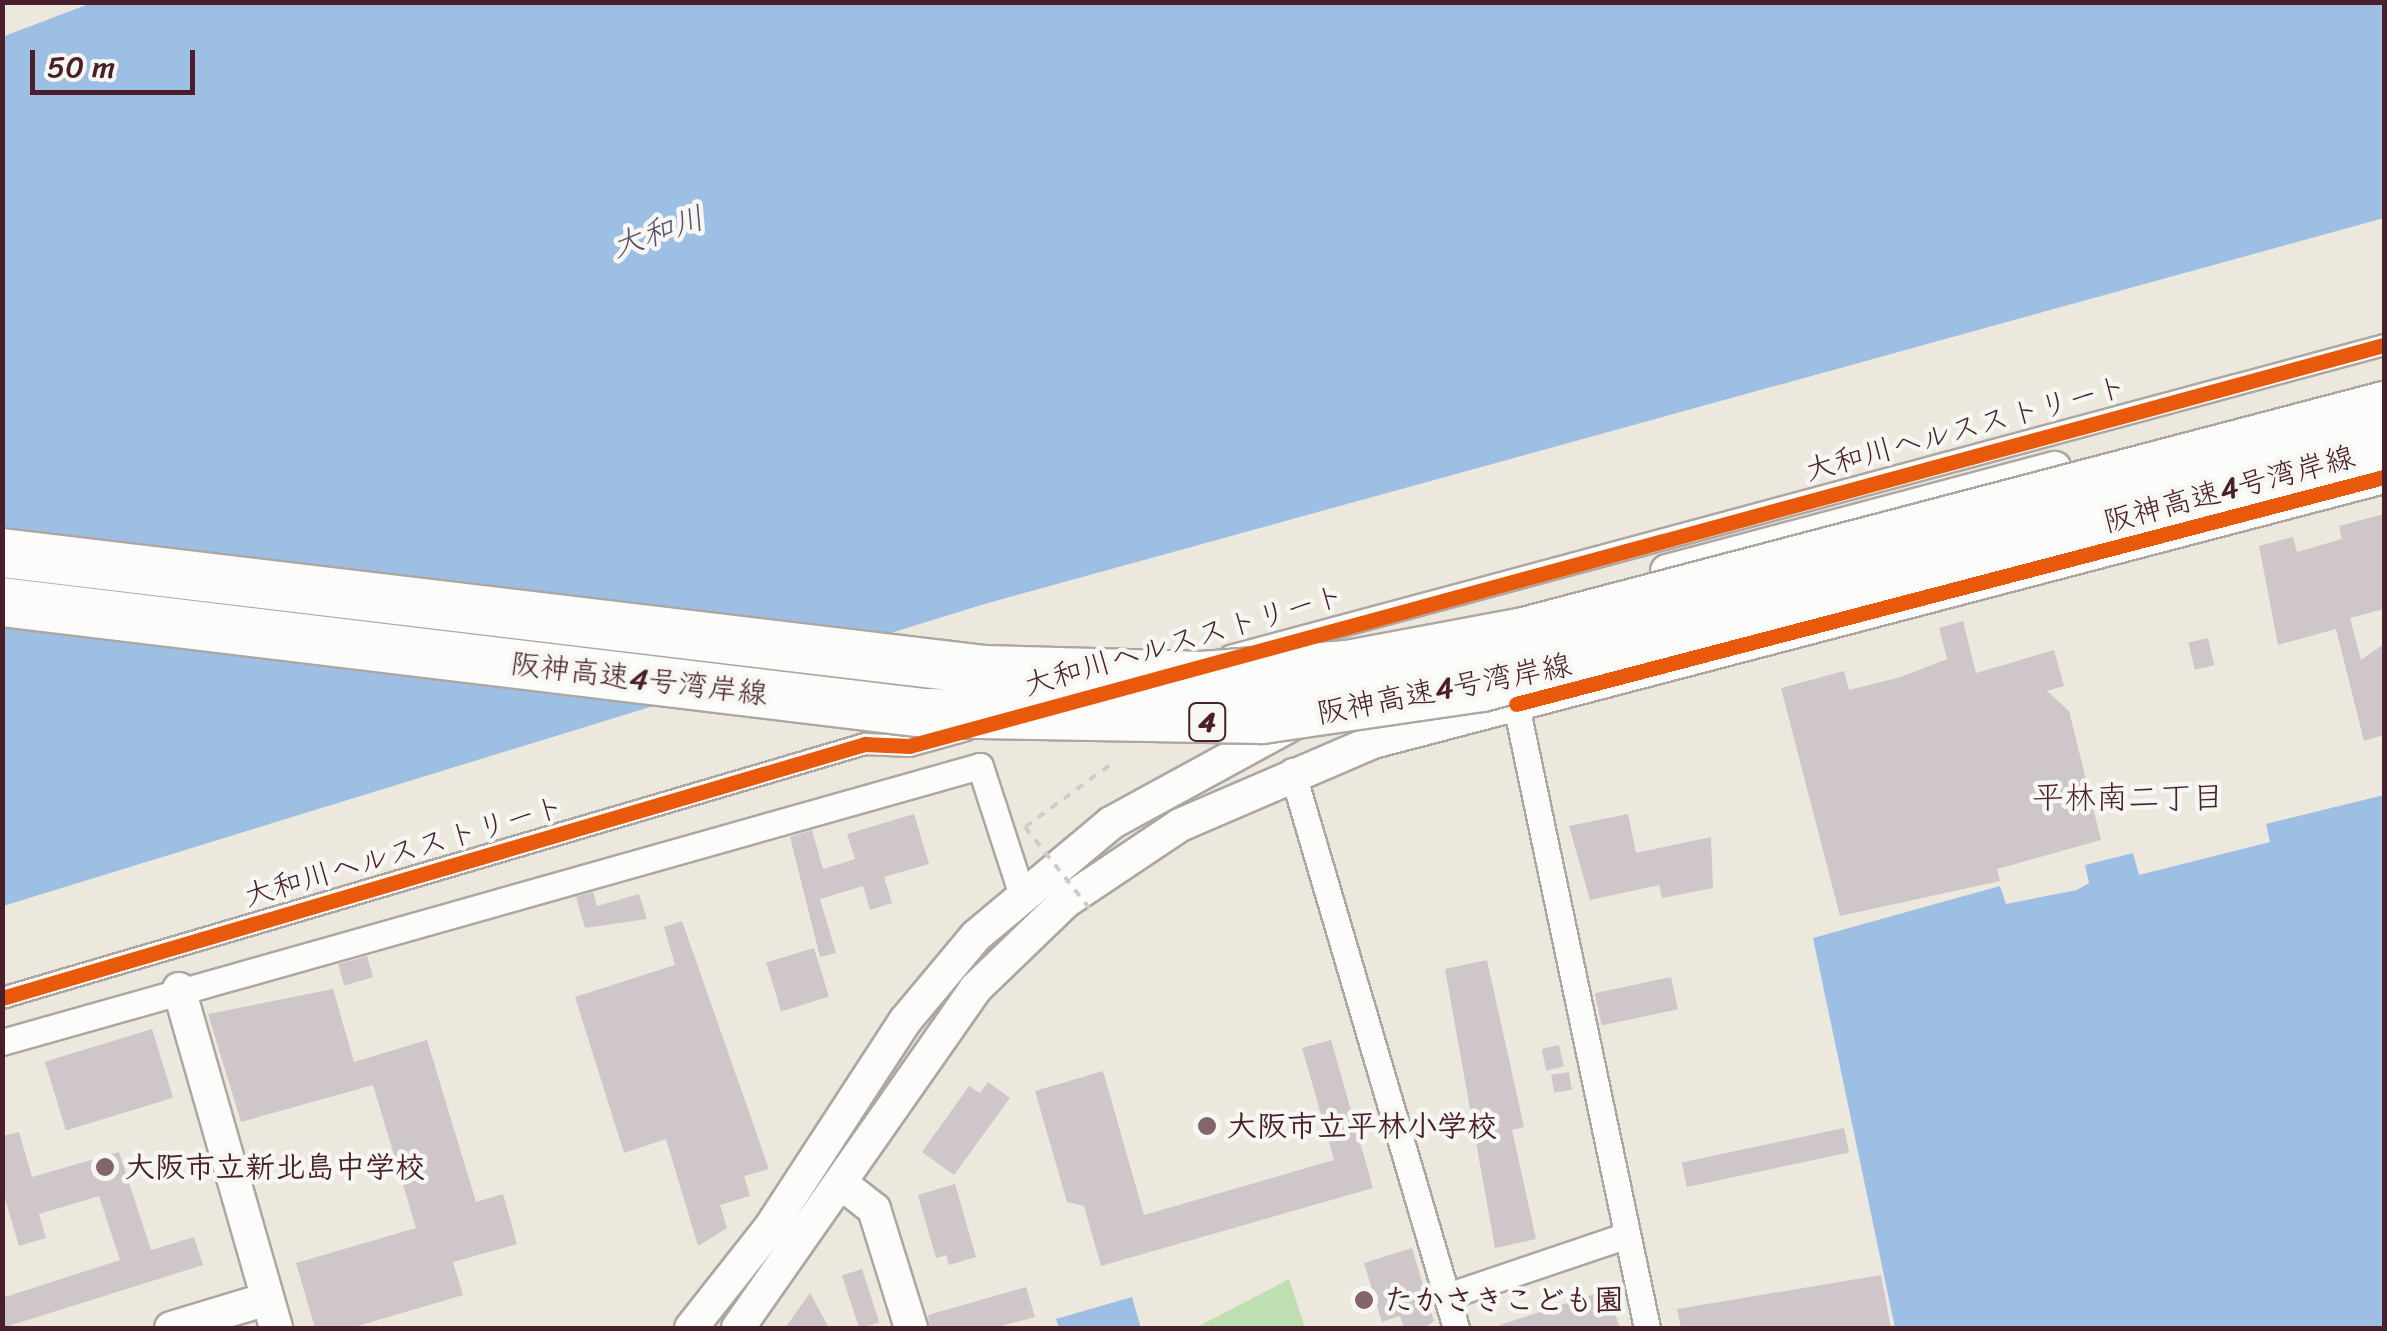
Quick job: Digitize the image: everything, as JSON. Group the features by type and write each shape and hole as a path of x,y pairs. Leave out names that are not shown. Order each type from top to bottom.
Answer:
{"highway":[{"name":"阪神高速4号湾岸線","path":"2,552 985,670 1202,676 1348,665 1524,632 2384,406"},
{"name":"阪神高速4号湾岸線","path":"2,602 924,713 1262,719 1482,687 2384,447"}],"street":[{"name":"大和川ヘルスストリート","path":"2,998 865,744 909,746 2384,345"},
{"path":"691,1328 770,1228 905,1021 1021,892 1160,792 1500,632 1724,554 2384,382"},
{"path":"738,1328 842,1184 936,1036 1018,943 1121,861 1292,771 1516,704 2384,477"},
{"path":"1500,632 1647,1328"},
{"path":"2,1042 178,988 980,766 1021,892"},
{"path":"1292,771 1456,1328"},
{"path":"171,1328 272,1314 178,988"},
{"path":"842,1184 874,1210 912,1328"},
{"path":"1447,1296 1627,1235"}],"path":[{"path":"1090,909 1025,828 1111,764"}],"green space":[{"path":"1289,1279 1305,1328 1195,1328 1224,1313"}],"water":[{"name":"大和川","path":"94,2 2384,3 2384,218 988,603 3,906 2,37"},
{"path":"2384,795 2384,1328 1895,1328 1813,938 2000,886 2006,904 2077,890 2089,883 2085,865 2133,853 2139,875 2270,842 2266,824"},
{"path":"1132,1297 1141,1328 1059,1328 1056,1319"}],"building":[{"path":"2384,514 2384,609 2350,618 2361,660 2384,644 2384,735 2364,741 2336,629 2278,645 2259,546 2293,537 2297,552 2342,539 2339,526"},
{"path":"1963,621 1976,673 2054,650 2064,686 2047,691 2069,711 2101,840 1997,869 2000,881 1840,916 1781,688 1844,671 1849,690 1901,677 1947,659 1939,628"},
{"path":"2208,638 2214,665 2195,670 2189,642"},
{"path":"914,814 929,864 884,877 892,903 870,910 863,886 820,899 836,953 820,957 790,837 812,830 823,869 855,859 847,834"},
{"path":"1628,814 1636,853 1711,837 1713,888 1662,898 1659,885 1590,900 1569,826"},
{"path":"593,892 597,906 639,894 647,919 585,928 576,897"},
{"path":"682,921 769,1169 744,1176 750,1196 720,1205 727,1228 698,1246 666,1139 624,1153 575,997 675,965 664,927"},
{"path":"814,948 829,997 781,1011 766,963"},
{"path":"367,956 373,977 344,985 338,964"},
{"path":"1487,960 1524,1127 1512,1130 1536,1239 1495,1248 1445,969"},
{"path":"1671,977 1678,1009 1602,1025 1595,993"},
{"path":"333,989 354,1062 427,1040 476,1202 503,1194 517,1244 453,1262 463,1295 351,1328 315,1328 296,1263 416,1228 373,1085 241,1122 208,1014"},
{"path":"152,1029 173,1098 66,1131 45,1062"},
{"path":"1331,1040 1373,1188 1101,1266 1084,1206 1067,1202 1035,1091 1103,1071 1144,1215 1334,1160 1302,1048"},
{"path":"1559,1045 1564,1066 1546,1070 1541,1049"},
{"path":"1569,1072 1572,1090 1554,1093 1551,1075"},
{"path":"988,1082 1010,1098 954,1175 922,1152 969,1086 980,1093"},
{"path":"1844,1128 1849,1152 1687,1187 1682,1163"},
{"path":"19,1132 32,1177 119,1152 151,1250 194,1237 203,1265 2,1328 2,1298 120,1260 99,1196 39,1214 46,1238 19,1246 2,1189 2,1136"},
{"path":"955,1184 976,1257 949,1265 946,1255 936,1258 918,1195"},
{"path":"1412,1248 1434,1321 1424,1328 1404,1328 1400,1316 1382,1322 1364,1263"},
{"path":"862,1269 879,1322 859,1328 842,1275"},
{"path":"1881,1275 1891,1328 1681,1328 1677,1309"},
{"path":"1026,1287 1035,1317 994,1328 930,1328 928,1315"},
{"path":"1607,1290 1620,1328 1501,1328 1500,1325"},
{"path":"810,1293 829,1328 785,1328"}],"cycle path":[{"path":"2,998 865,744 909,746 2384,345"},
{"path":"1516,704 2384,477"}],"place":[{"name":"大阪市立平林小学校","path":"1207,1126"},
{"name":"大阪市立新北島中学校","path":"105,1167"},
{"name":"たかさきこども園","path":"1364,1300"}],"district":[{"name":"平林南二丁目","path":"2128,798"}]}
